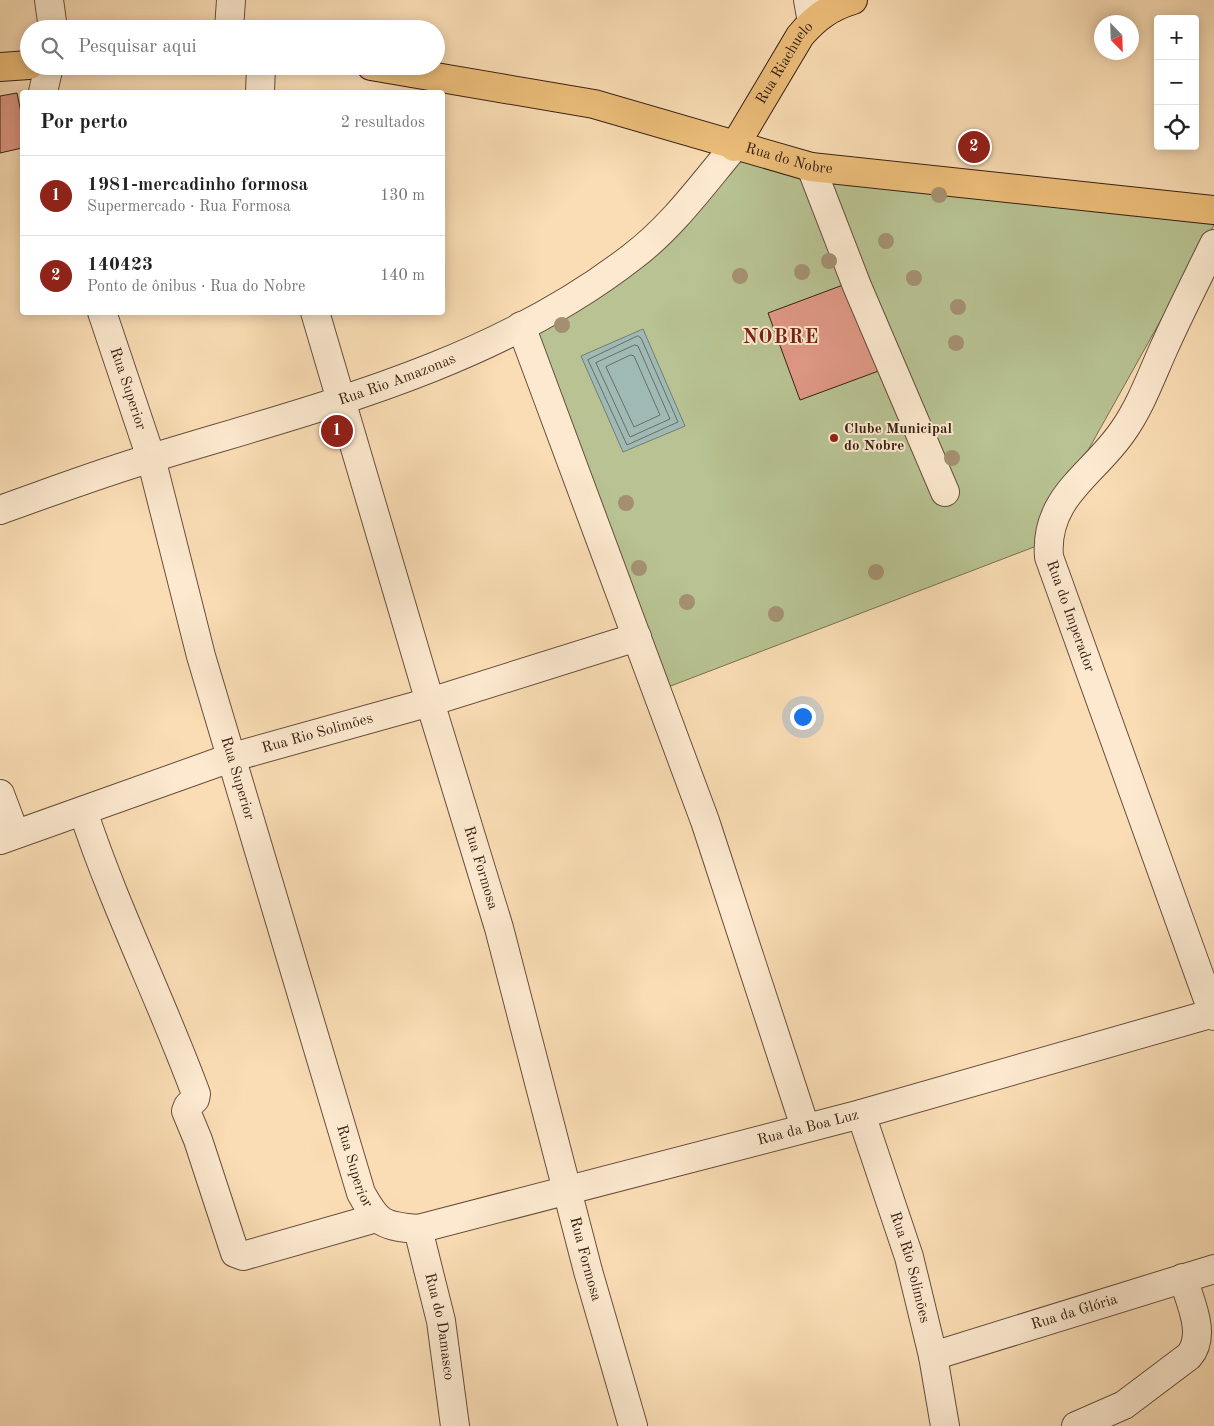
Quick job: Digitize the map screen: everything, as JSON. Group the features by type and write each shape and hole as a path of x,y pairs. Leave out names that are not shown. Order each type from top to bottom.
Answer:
{"main road":[{"name":"Rua Riachuelo","path":"734,147 800,36 810,11 828,10 853,0"},
{"path":"0,67 20,66"},
{"name":"Rua do Nobre","path":"424,75 594,104 734,147 811,167 1214,210"}],"street":[{"path":"49,0 52,20"},
{"path":"230,20 231,0"},
{"path":"43,90 47,75"},
{"path":"260,90 261,75"},
{"name":"Rua Rio Amazonas","path":"0,510 151,458 340,401 423,372 471,352 521,326 590,286 631,258 661,232 734,147"},
{"path":"811,167 857,286 945,492"},
{"name":"Rua do Imperador","path":"1214,244 1136,411 1112,446 1083,475 1063,501 1054,516 1048,545 1049,557 1214,1014"},
{"name":"Rua Superior","path":"103,315 151,458 201,656 233,757 361,1193 398,1225"},
{"name":"Rua Formosa","path":"317,315 340,401 500,928 588,1271 633,1426"},
{"path":"521,326 705,821 805,1127"},
{"name":"Rua Rio Solimões","path":"8,837 233,757 430,702 637,637"},
{"path":"0,794 8,837"},
{"name":"Rua da Boa Luz","path":"83,811 107,880 141,956 196,1094 196,1099 188,1106 186,1111 198,1140 235,1253 243,1256 567,1190 861,1114 1214,1014"},
{"name":"Rua Rio Solimões","path":"861,1114 909,1257 933,1356 945,1426"},
{"name":"Rua do Damasco","path":"398,1225 440,1321 455,1426"},
{"name":"Rua da Glória","path":"933,1356 1214,1269"},
{"path":"1076,1426 1124,1405 1189,1356 1195,1349 1198,1342 1198,1331 1183,1278"}],"green space":[{"name":"Clube Municipal do Nobre","path":"735,156 1214,218 1214,225 1034,547 668,687 532,330"}],"water":[{"path":"643,329 685,426 623,452 581,356"}],"building":[{"path":"17,93 20,107 20,148 0,153 0,96"},
{"path":"851,282 884,369 800,400 768,313"}],"place":[{"name":"140423","path":"974,147"},
{"name":"1981-mercadinho formosa","path":"337,431"},
{"name":"Clube Municipal do Nobre","path":"834,438"}],"district":[{"name":"NOBRE","path":"781,338"}]}
